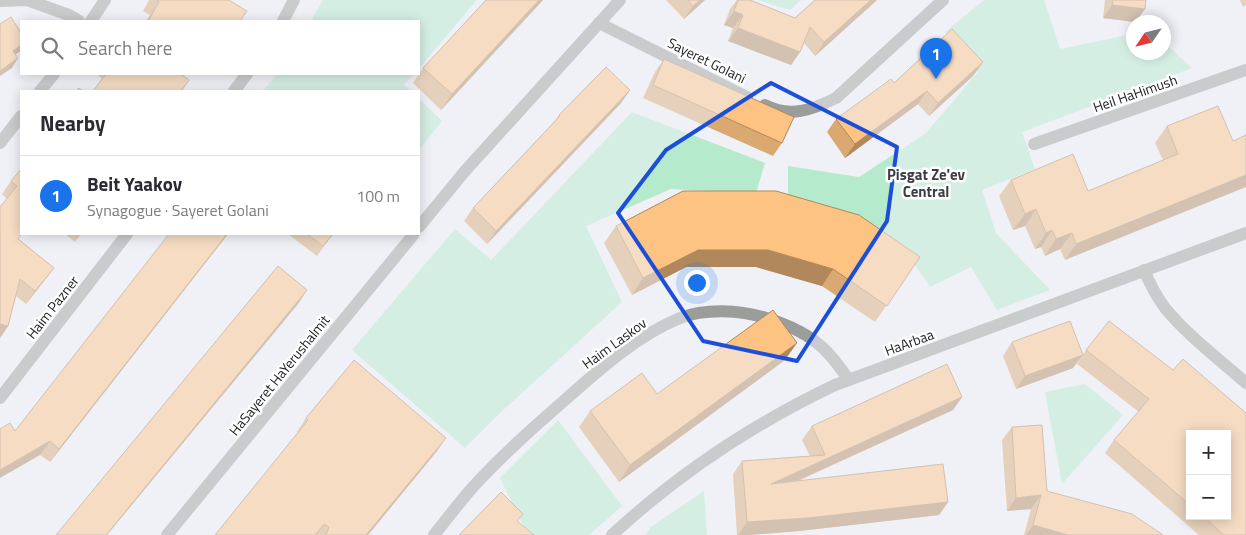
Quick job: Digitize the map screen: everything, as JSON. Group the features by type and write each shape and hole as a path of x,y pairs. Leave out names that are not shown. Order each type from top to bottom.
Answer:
{"street":[{"path":"0,1 28,0 69,15 77,20"},
{"path":"92,20 105,0"},
{"path":"284,20 294,0"},
{"path":"420,226 465,171 620,0"},
{"name":"Sayeret Golani","path":"599,23 772,109 795,113 815,108 836,98 943,0"},
{"name":"Heil HaHimush","path":"1034,144 1246,70"},
{"path":"41,90 53,75"},
{"path":"235,90 246,75"},
{"path":"0,143 20,117"},
{"name":"HaArbaa","path":"612,535 675,483 726,447 797,403 849,380 1246,233"},
{"name":"Haim Pazner","path":"0,398 126,235"},
{"name":"HaSayeret HaYerushalmit","path":"167,535 413,235"},
{"path":"1144,270 1166,309 1186,330 1246,383"},
{"name":"Haim Laskov","path":"434,535 473,488 556,407 623,352 654,331 681,318 706,313 726,312 754,314 782,322 823,348 849,380"}],"highlighted area":[{"path":"771,83 897,147 887,221 797,361 703,341 618,213 666,150"}],"green space":[{"path":"323,0 477,0 420,67 420,20 312,20"},
{"path":"757,0 801,0 790,10"},
{"path":"984,0 1044,0 1060,49 1126,35 1126,60 1171,60 1171,48 1192,68 1022,132 1035,169 982,190 996,233 1050,290 997,310 971,267 930,287 913,262 788,197 788,166 859,177 925,134 978,72 945,32"},
{"path":"276,75 413,75 404,85 410,90 264,90"},
{"path":"420,100 442,121 420,149"},
{"path":"632,112 765,163 756,193 671,189 586,226 622,302 500,413 465,448 352,350 455,229 491,260"},
{"path":"1085,384 1123,415 1062,484 1045,392"},
{"path":"558,420 622,506 589,535 528,535 500,478"},
{"path":"704,491 707,535 645,535 651,527"}],"building":[{"path":"157,0 229,0 247,11 241,20 149,20 159,2"},
{"path":"486,0 539,0 452,94 423,68"},
{"path":"688,0 700,0 693,6"},
{"path":"738,0 750,0 795,18 815,0 871,0 824,42 810,27 800,52 738,28 743,15 734,11"},
{"path":"1113,0 1146,0 1145,9 1112,5"},
{"path":"11,17 20,31 20,46 13,51 18,58 0,71 0,24"},
{"path":"952,29 983,62 938,103 927,91 855,144 836,119 891,79 894,83"},
{"path":"664,59 794,117 782,143 653,85"},
{"path":"606,67 630,90 496,231 473,208"},
{"path":"105,75 182,75 189,80 182,90 94,90"},
{"path":"1218,106 1233,141 1246,135 1246,175 1076,244 1072,233 1056,239 1052,230 1046,233 1036,209 1025,214 1011,180 1073,154 1088,191 1178,154 1167,126"},
{"path":"20,170 21,235 18,239 54,268 35,291 20,279 8,326 0,324 0,207 17,186 11,181"},
{"path":"683,191 776,191 859,215 920,257 887,306 833,269 768,250 698,250 643,278 616,226"},
{"path":"168,235 226,235 59,449 50,441 0,470 0,429 10,423 15,431"},
{"path":"308,235 332,235 323,246"},
{"path":"278,266 307,290 106,535 56,535"},
{"path":"773,310 797,343 630,465 590,411 642,373 657,394"},
{"path":"1070,321 1083,355 1025,376 1012,342"},
{"path":"1109,321 1173,370 1183,359 1246,413 1246,535 1224,535 1207,520 1231,520 1231,430 1186,430 1186,502 1114,440 1149,399 1086,350"},
{"path":"354,360 446,438 366,535 326,535 329,527 324,524 315,535 215,535 308,420 306,418"},
{"path":"947,364 962,397 771,484 943,464 948,502 808,518 747,522 742,461 825,455 812,426"},
{"path":"1042,425 1047,491 1132,514 1163,535 1068,535 1033,525 1041,495 1016,498 1012,427"},
{"path":"501,492 523,514 517,521 534,535 459,535"}],"place":[{"name":"Beit Yaakov","path":"936,79"}],"district":[{"name":"Pisgat Ze'ev Central","path":"926,182"}]}
